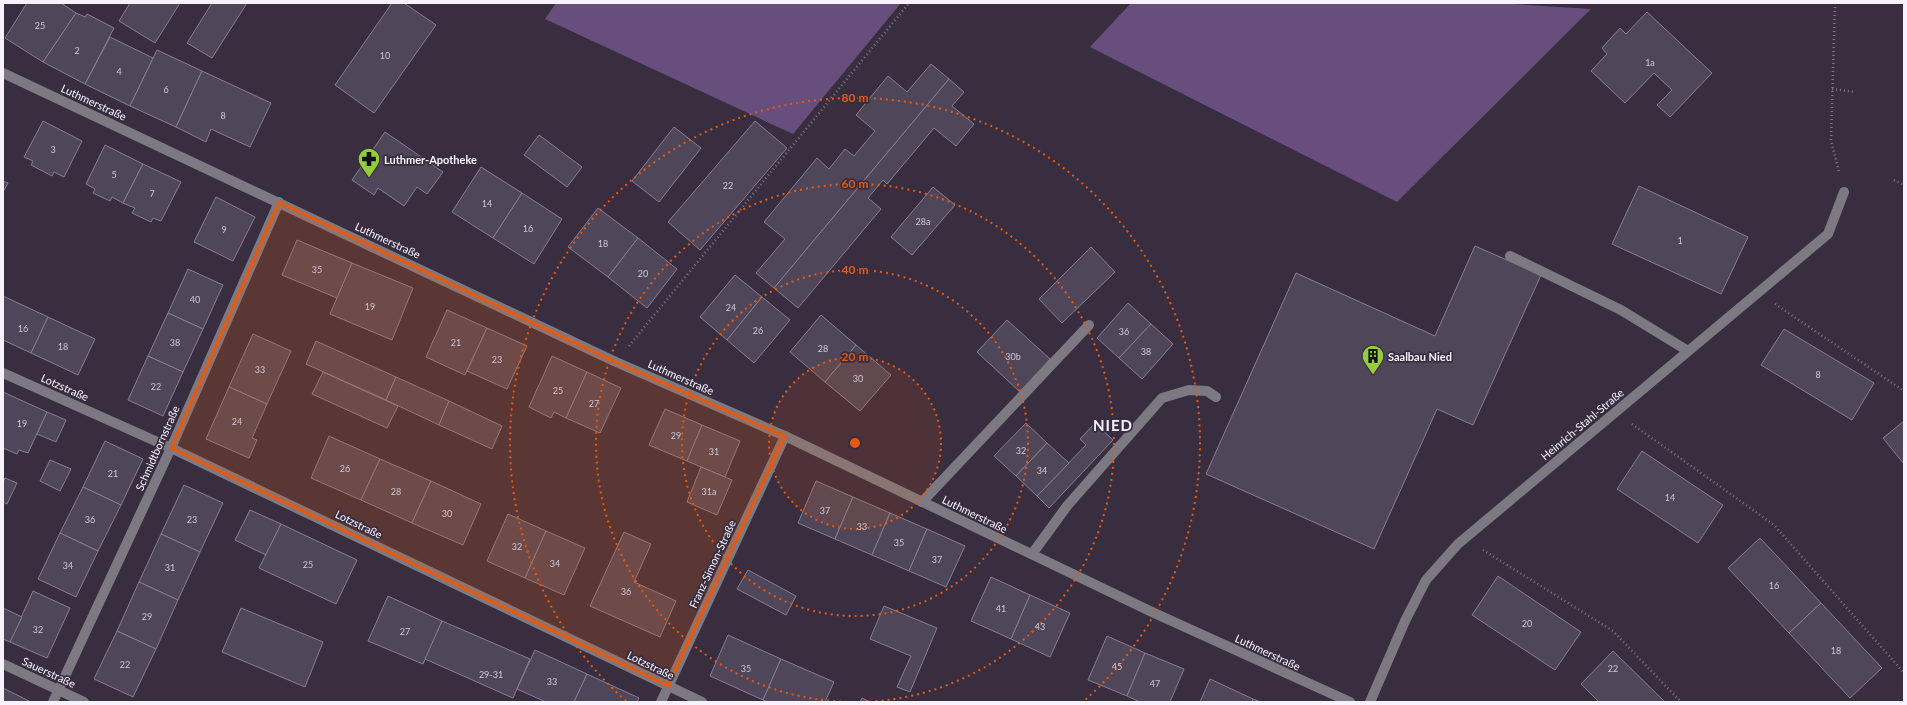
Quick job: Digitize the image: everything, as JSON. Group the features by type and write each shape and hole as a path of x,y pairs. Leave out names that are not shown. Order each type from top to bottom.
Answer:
{"street":[{"name":"Luthmerstraße","path":"3,73 616,362 785,436 1152,612 1347,701"},
{"name":"Heinrich-Stahl-Straße","path":"1370,702 1405,621 1426,580 1464,538 1828,234 1844,192"},
{"name":"Schmidtbornstraße","path":"53,702 171,448 279,202"},
{"path":"1510,256 1621,310 1688,351"},
{"path":"922,502 1089,324"},
{"name":"Lotzstraße","path":"3,373 171,448 702,702"},
{"path":"1032,554 1067,506 1162,398 1189,390 1207,391 1216,397"},
{"name":"Franz-Simon-Straße","path":"661,702 785,436"},
{"name":"Sauerstraße","path":"3,664 84,702"}],"path":[{"path":"616,362 909,3"},
{"path":"1835,3 1831,140 1844,192"},
{"path":"1832,88 1855,92"},
{"path":"1894,180 1904,185"},
{"path":"1758,292 1904,391"},
{"path":"1615,412 1774,525 1904,673"},
{"path":"1464,538 1613,631 1681,702"}],"highlighted area":[{"path":"279,202 616,362 785,436 668,686 171,448"}],"shaded area":[{"path":"556,3 901,3 793,134 545,19"},
{"path":"1131,3 1497,3 1591,9 1397,202 1090,47"}],"building":[{"path":"27,3 61,3 76,13 43,62 5,38"},
{"path":"130,3 180,3 155,43 119,21"},
{"path":"212,3 247,3 212,58 187,43"},
{"path":"392,3 404,3 436,25 374,113 335,85"},
{"path":"1647,12 1712,73 1670,117 1657,105 1672,90 1654,73 1625,103 1591,71 1607,54 1602,48 1620,28 1626,34"},
{"path":"76,13 85,17 87,14 114,28 85,84 43,62"},
{"path":"110,37 153,58 130,106 85,84"},
{"path":"157,50 202,71 176,127 130,106"},
{"path":"931,64 949,79 774,288 756,273 785,239 764,222 817,158 829,169 845,149 854,156 875,131 856,115 888,76 907,92"},
{"path":"202,71 271,103 250,147 211,129 206,142 176,127"},
{"path":"949,79 964,92 952,106 974,124 956,146 934,128 887,184 883,180 868,198 881,209 798,308 774,288"},
{"path":"43,121 82,141 64,177 54,172 52,176 31,165 33,161 24,157"},
{"path":"755,121 787,148 700,250 668,222"},
{"path":"674,127 701,148 659,202 632,181"},
{"path":"385,132 443,172 427,194 417,187 404,206 378,188 374,195 352,180"},
{"path":"539,135 582,167 567,187 524,155"},
{"path":"105,145 143,164 123,203 112,197 110,201 93,193 95,189 86,184"},
{"path":"143,164 181,182 161,221 153,218 151,222 132,213 135,208 123,203"},
{"path":"481,167 522,193 493,238 452,212"},
{"path":"3,181 8,183 3,192"},
{"path":"1639,186 1748,237 1721,294 1612,244"},
{"path":"933,187 955,205 912,255 891,237"},
{"path":"522,193 562,219 534,264 493,238"},
{"path":"216,197 255,217 233,261 194,242"},
{"path":"598,208 638,238 608,277 568,247"},
{"path":"638,238 677,269 647,308 608,277"},
{"path":"297,240 352,263 337,298 282,275"},
{"name":"Saalbau Nied","path":"1475,246 1541,275 1473,425 1437,409 1374,549 1206,474 1296,273 1435,336"},
{"path":"1091,247 1115,272 1062,323 1039,299"},
{"path":"352,263 413,288 392,340 330,314"},
{"path":"188,269 223,285 203,329 168,313"},
{"path":"735,275 762,297 727,340 700,317"},
{"path":"3,296 48,317 31,353 3,340"},
{"path":"762,297 790,320 754,363 727,340"},
{"path":"1128,303 1151,324 1119,358 1097,338"},
{"path":"447,310 487,328 465,375 426,357"},
{"path":"168,313 203,329 183,372 148,356"},
{"path":"821,315 856,345 825,382 790,352"},
{"path":"48,317 95,339 78,375 31,353"},
{"path":"1007,320 1050,359 1020,392 977,352"},
{"path":"1151,324 1173,344 1142,379 1119,358"},
{"path":"487,328 527,346 507,389 467,371"},
{"path":"1784,329 1874,383 1852,420 1761,365"},
{"path":"253,334 291,351 267,404 229,387"},
{"path":"316,341 396,377 386,400 306,364"},
{"path":"856,345 891,375 860,411 825,382"},
{"path":"148,356 183,372 163,416 128,400"},
{"path":"552,356 587,372 566,418 554,412 551,418 529,407"},
{"path":"323,372 398,406 387,428 312,394"},
{"path":"587,372 621,388 600,433 566,418"},
{"path":"396,377 449,401 439,425 386,400"},
{"path":"229,387 267,404 252,438 257,440 249,458 206,439"},
{"path":"3,392 47,412 28,453 19,450 17,454 3,448"},
{"path":"449,401 502,426 492,449 439,425"},
{"path":"665,409 702,425 687,461 649,445"},
{"path":"47,412 66,420 56,442 37,434"},
{"path":"1904,421 1904,464 1883,438"},
{"path":"1026,423 1047,443 1016,476 994,456"},
{"path":"1095,423 1113,440 1049,508 1037,496 1086,445 1080,439"},
{"path":"702,425 740,441 725,477 687,461"},
{"path":"329,436 380,459 361,500 311,478"},
{"path":"105,441 143,459 121,505 83,487"},
{"path":"1047,443 1069,463 1037,496 1016,476"},
{"path":"1642,451 1723,505 1698,543 1617,489"},
{"path":"380,459 431,481 412,523 361,500"},
{"path":"50,460 71,469 60,491 40,481"},
{"path":"701,467 732,480 717,515 687,502"},
{"path":"5,478 17,483 7,504 3,502 3,482"},
{"path":"431,481 481,504 463,545 412,523"},
{"path":"816,481 853,497 835,539 798,523"},
{"path":"184,485 223,503 200,552 161,534"},
{"path":"83,487 121,505 98,551 60,533"},
{"path":"853,497 890,513 872,555 835,539"},
{"path":"250,510 281,524 266,555 235,540"},
{"path":"890,513 927,529 909,571 872,555"},
{"path":"508,514 546,531 525,578 487,561"},
{"path":"281,524 357,560 336,604 259,568"},
{"path":"927,529 965,546 946,587 909,571"},
{"path":"546,531 585,548 564,595 525,578"},
{"path":"624,532 651,544 634,582 676,601 660,637 590,606"},
{"path":"60,533 98,551 76,597 38,579"},
{"path":"161,534 200,552 178,600 139,582"},
{"path":"1760,538 1821,603 1789,633 1728,568"},
{"path":"748,570 796,596 786,615 737,589"},
{"path":"1498,576 1581,632 1555,670 1472,615"},
{"path":"991,577 1030,595 1011,639 971,621"},
{"path":"139,582 178,600 156,649 117,631"},
{"path":"33,591 70,608 47,658 10,642"},
{"path":"1030,595 1070,613 1050,657 1011,639"},
{"path":"388,596 442,621 423,664 368,641"},
{"path":"1821,603 1882,668 1850,698 1789,633"},
{"path":"884,606 937,628 910,692 897,687 911,656 870,639"},
{"path":"3,608 22,617 10,642 3,639"},
{"path":"241,608 323,642 305,687 222,652"},
{"path":"442,621 530,659 513,698 425,659"},
{"path":"117,631 156,649 133,697 94,679"},
{"path":"728,635 781,659 763,700 710,676"},
{"path":"1107,636 1145,653 1127,696 1088,680"},
{"path":"535,650 587,674 574,702 546,702 517,689"},
{"path":"1613,651 1665,702 1599,702 1581,684"},
{"path":"1145,653 1184,669 1170,702 1140,702 1127,696"},
{"path":"781,659 834,682 825,702 768,702 763,700"},
{"path":"587,674 639,698 637,702 574,702"},
{"path":"1210,679 1253,699 1252,702 1200,702"},
{"path":"3,688 31,702 3,702"},
{"path":"862,698 870,702 860,702"},
{"path":"1253,699 1261,702 1252,702"}],"place":[{"name":"Luthmer-Apotheke","path":"369,178"},
{"name":"Saalbau Nied","path":"1373,376"}],"district":[{"name":"NIED","path":"1113,425"}]}
